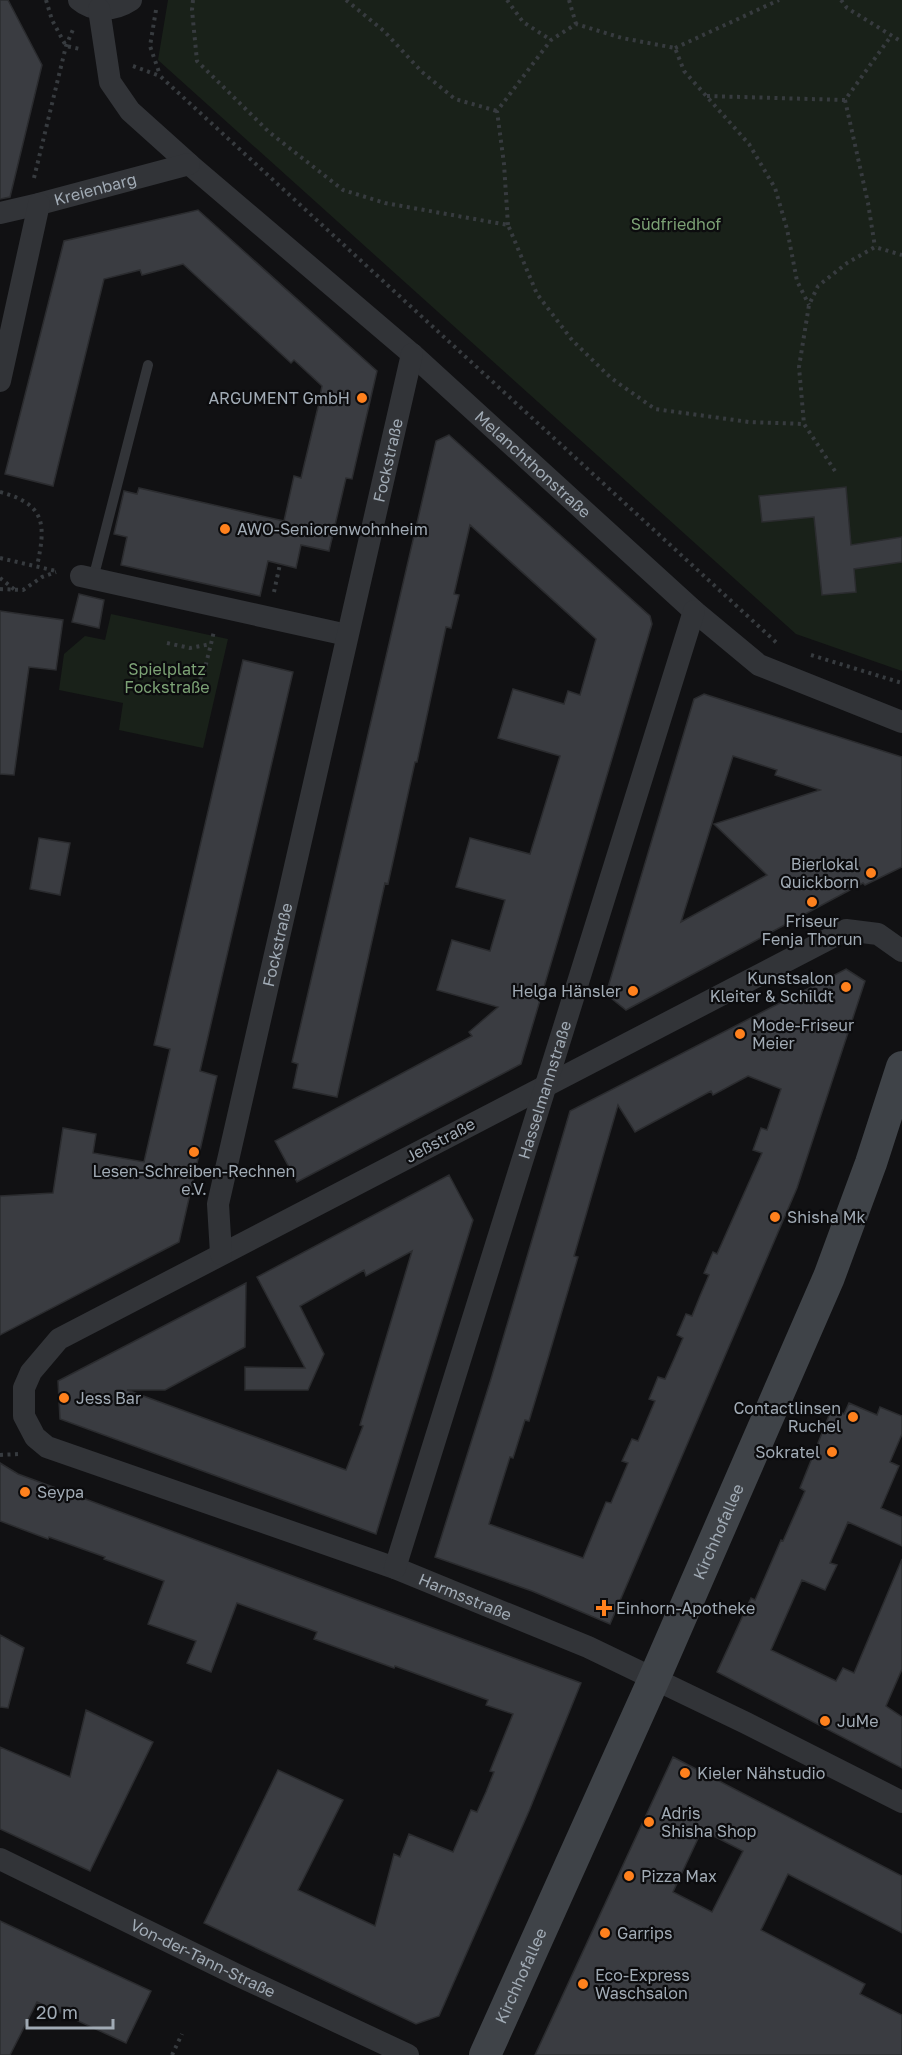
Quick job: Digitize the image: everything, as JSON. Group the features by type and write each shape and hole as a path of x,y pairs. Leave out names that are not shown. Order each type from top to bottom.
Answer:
{"street":[{"path":"89,5 122,6 131,0"},
{"name":"Melanchthonstraße","path":"89,5 111,82 130,111 412,354 694,610 759,665 902,722"},
{"name":"Kreienbarg","path":"0,213 189,164"},
{"path":"0,381 39,204"},
{"name":"Fockstraße","path":"221,1254 218,1204 412,354"},
{"path":"79,576 347,636"},
{"name":"Hasselmannstraße","path":"395,1568 694,610"},
{"name":"Jeßstraße","path":"24,1416 24,1388 31,1372 59,1339 846,930 878,934 902,951"},
{"name":"Kirchhofallee","path":"485,2055 654,1679 829,1277 856,1206 902,1067"},
{"name":"Harmsstraße","path":"24,1416 35,1437 48,1447 395,1568 588,1647 902,1802"},
{"name":"Von-der-Tann-Straße","path":"0,1859 237,1975 408,2055"}],"lane":[{"path":"79,576 148,365"}],"path":[{"path":"39,204 33,175 66,46 52,20 46,0"},
{"path":"158,0 150,46 160,76"},
{"path":"193,0 197,61 269,132 343,190 386,202 508,225"},
{"path":"346,0 384,31 422,72 455,99 496,111"},
{"path":"507,0 523,22 551,40"},
{"path":"569,0 576,24"},
{"path":"779,0 675,48 622,38 576,24 551,40 496,111 504,164 508,225 537,294 572,340 611,378 655,410 749,422 804,424"},
{"path":"841,0 848,8 902,42"},
{"path":"875,247 868,203 845,100 891,36"},
{"path":"66,46 105,55 160,76 779,645 786,647"},
{"path":"675,48 684,71 749,144 775,188 787,229 797,281 809,305"},
{"path":"707,96 845,100"},
{"path":"836,471 804,424 800,367 809,305 818,285 847,263 875,247 902,255"},
{"path":"0,492 25,500 39,517 43,534 37,566"},
{"path":"0,558 79,576"},
{"path":"0,590 23,590 50,573 79,576"},
{"path":"0,578 15,590"},
{"path":"197,686 205,668 219,607"},
{"path":"167,643 190,648 211,644"},
{"path":"803,653 902,683"},
{"path":"172,2055 182,2034"}],"green space":[{"name":"Südfriedhof","path":"168,0 902,0 902,671 796,634 158,60"},
{"name":"Spielplatz Fockstraße","path":"111,614 228,639 203,748 119,730 123,703 59,690 64,654 85,636 105,640"}],"building":[{"path":"0,0 8,0 42,65 10,197 0,199"},
{"path":"198,210 377,371 352,479 346,478 329,551 301,545 296,568 268,561 260,596 121,565 127,537 114,534 124,491 137,494 139,488 284,521 294,476 301,478 318,407 322,386 294,360 291,363 183,264 142,275 140,270 104,279 53,486 5,474 64,241"},
{"path":"449,435 650,616 652,624 521,1064 297,1182 275,1141 472,1036 469,1032 498,1007 437,990 452,940 490,951 505,900 456,887 470,838 530,854 560,756 498,738 513,689 564,704 568,691 580,695 596,639 470,525 454,594 459,595 451,628 446,627 417,762 415,762 388,884 385,883 337,1097 293,1088 298,1064 292,1062 436,441"},
{"path":"846,487 851,545 902,537 902,562 854,569 856,592 822,595 814,517 762,522 759,496"},
{"path":"79,594 104,600 99,628 72,622"},
{"path":"0,611 63,620 56,670 29,667 14,775 0,774"},
{"path":"243,660 293,672 200,1071 217,1076 179,1242 0,1335 0,1196 53,1193 63,1128 96,1134 93,1153 144,1162 170,1049 154,1045"},
{"path":"704,694 902,757 902,867 865,885 863,883 626,1010 606,994 694,699","holes":["733,756 777,770 775,775 820,790 714,824 767,875 681,922"]},
{"path":"39,838 70,843 60,895 30,889"},
{"path":"846,969 865,981 797,1188 610,1624 532,1591 435,1557 491,1379 570,1111","holes":["748,1076 781,1089 767,1130 761,1128 753,1150 762,1153 717,1254 713,1252 704,1273 709,1275 692,1316 686,1314 677,1335 683,1338 665,1379 658,1377 649,1399 655,1401 638,1441 632,1439 622,1461 628,1463 611,1503 606,1502 583,1558 489,1524 510,1457 513,1458 525,1420 529,1421 578,1257 574,1256 618,1105 635,1132 711,1091 713,1095"]},
{"path":"449,1175 473,1220 376,1534 60,1419 58,1381 246,1283 245,1347 165,1390 127,1390 346,1470 363,1426 360,1425 412,1251 366,1276 364,1270 300,1306 324,1354 308,1390 245,1390 245,1367 305,1368 257,1277"},
{"path":"849,1403 877,1415 880,1407 902,1416 902,1434 890,1462 899,1466 881,1508 902,1517 902,1546 848,1522 830,1563 837,1565 825,1590 802,1580 771,1650 836,1681 843,1668 854,1673 902,1559 902,1669 886,1706 902,1717 902,1768 717,1672 751,1598 755,1600 805,1491 800,1488 832,1408 844,1414"},
{"path":"0,1463 18,1474 581,1683 529,1811 439,2016 416,2024 204,1923 278,1770 343,1800 298,1890 375,1926 394,1854 400,1857 409,1834 453,1852 471,1810 477,1812 486,1792 494,1772 490,1771 513,1714 486,1705 488,1700 314,1639 317,1632 237,1603 211,1672 187,1663 196,1641 148,1624 164,1581 104,1559 105,1557 0,1521"},
{"path":"0,1635 24,1648 8,1708 0,1707"},
{"path":"86,1710 153,1742 90,1871 0,1829 0,1747 70,1777"},
{"path":"673,1757 902,1876 902,1933 788,1874 761,1930 865,1984 860,1994 902,2015 902,2055 535,2055","holes":["702,1830 743,1851 712,1912 673,1892"]},
{"path":"0,1921 151,1991 126,2043 37,2002 10,2055 0,2055"}],"place":[{"name":"ARGUMENT GmbH","path":"362,398"},
{"name":"AWO-Seniorenwohnheim","path":"225,529"},
{"name":"Bierlokal Quickborn","path":"871,873"},
{"name":"Friseur Fenja Thorun","path":"812,902"},
{"name":"Kunstsalon Kleiter & Schildt","path":"846,987"},
{"name":"Helga Hänsler","path":"633,991"},
{"name":"Mode-Friseur Meier","path":"740,1034"},
{"name":"Lesen-Schreiben-Rechnen e.V.","path":"194,1152"},
{"name":"Shisha Mk","path":"775,1217"},
{"name":"Jess Bar","path":"64,1398"},
{"name":"Contactlinsen Ruchel","path":"853,1417"},
{"name":"Sokratel","path":"832,1452"},
{"name":"Seypa","path":"25,1492"},
{"name":"Einhorn-Apotheke","path":"604,1608"},
{"name":"JuMe","path":"825,1721"},
{"name":"Kieler Nähstudio","path":"685,1773"},
{"name":"Adris Shisha Shop","path":"649,1822"},
{"name":"Pizza Max","path":"629,1876"},
{"name":"Garrips","path":"605,1933"},
{"name":"Eco-Express Waschsalon","path":"583,1984"}]}
